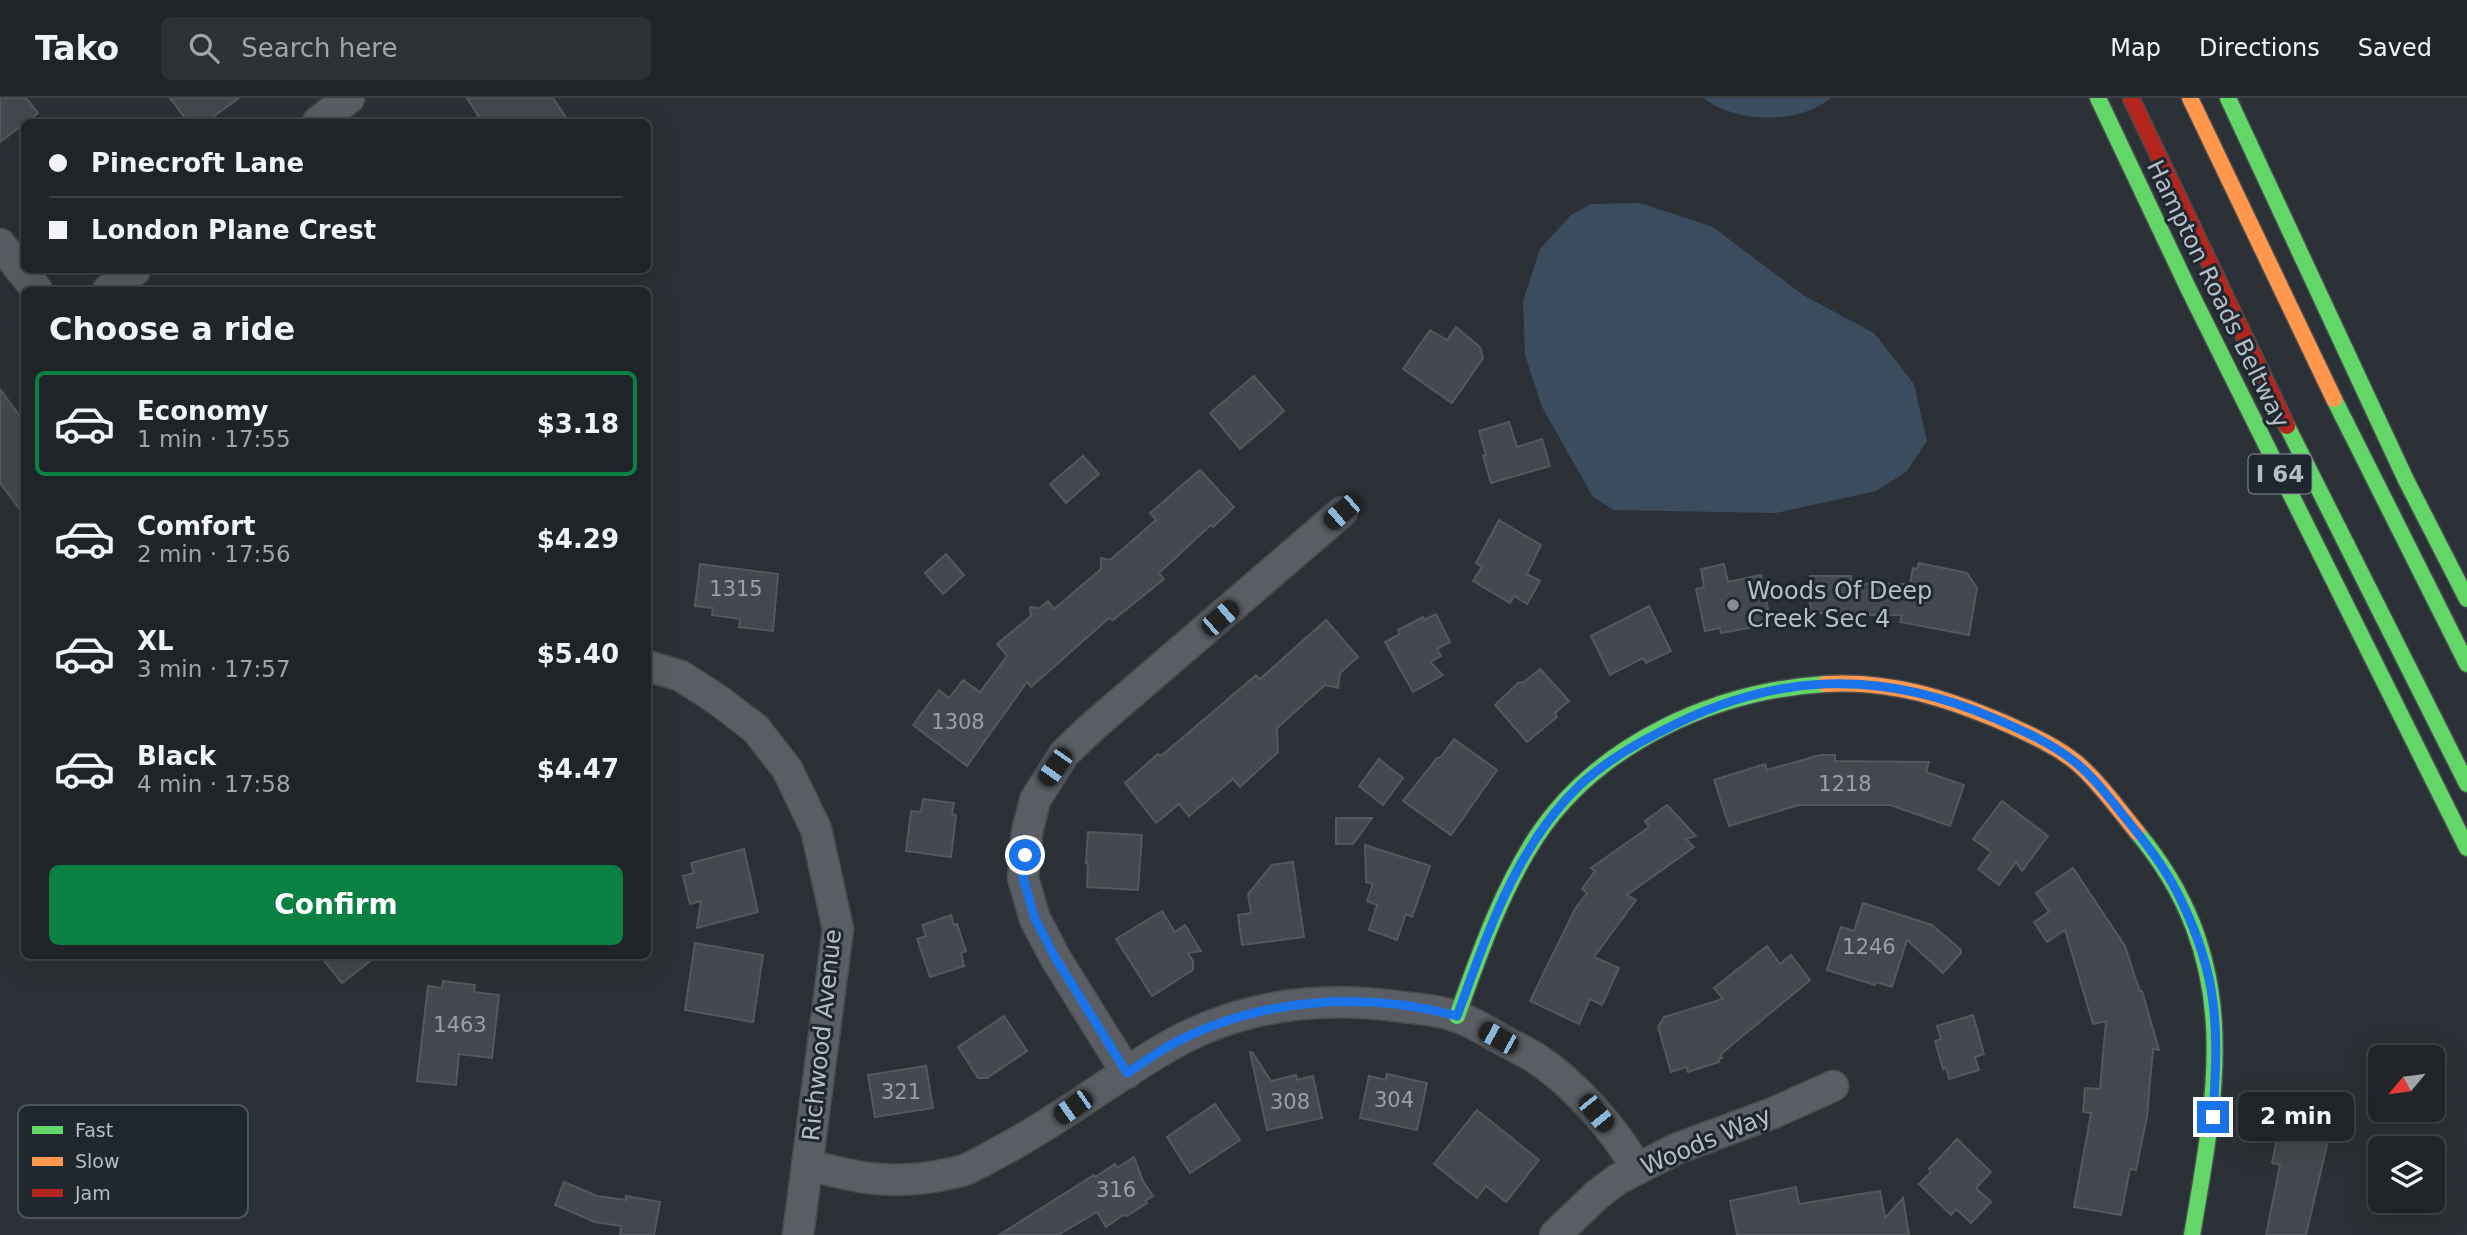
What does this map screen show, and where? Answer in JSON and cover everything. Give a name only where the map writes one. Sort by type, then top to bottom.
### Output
[{"type":"main road","name":"Hampton Roads Beltway","points":[[2098,98],[2189,290],[2467,848]]},
{"type":"main road","points":[[2131,98],[2305,463],[2467,784]]},
{"type":"main road","points":[[2190,98],[2299,328],[2467,664]]},
{"type":"main road","points":[[2228,98],[2406,480],[2467,599]]},
{"type":"main road","points":[[1457,1016],[1494,916],[1531,846],[1553,813],[1582,783],[1628,749],[1696,713],[1727,701],[1805,686],[1848,682],[1888,685],[1929,694],[1965,705],[2044,740],[2077,763],[2158,858],[2181,900],[2203,956],[2213,1002],[2216,1061],[2213,1117],[2192,1235]]},
{"type":"street","points":[[322,119],[349,98]]},
{"type":"street","points":[[0,244],[21,270]]},
{"type":"street","points":[[23,273],[35,287]]},
{"type":"street","points":[[112,287],[131,273]]},
{"type":"street","points":[[1127,1073],[1056,959],[1035,919],[1023,878],[1027,832],[1035,800],[1064,754],[1091,727],[1342,512]]},
{"type":"street","name":"Richwood Avenue","points":[[651,667],[681,676],[756,729],[787,769],[816,830],[838,929],[798,1235]]},
{"type":"street","points":[[807,1165],[860,1178],[885,1180],[918,1180],[962,1171],[1036,1132],[1110,1082],[1178,1041],[1223,1022],[1271,1007],[1329,1001],[1381,1004],[1457,1016],[1536,1059],[1572,1088],[1620,1142],[1637,1169]]},
{"type":"street","name":"Woods Way","points":[[1555,1235],[1618,1179],[1676,1149],[1773,1113],[1833,1086]]},
{"type":"water","points":[[1704,98],[1830,98],[1802,113],[1767,118],[1732,112]]},
{"type":"water","points":[[1640,203],[1713,227],[1803,295],[1874,333],[1914,384],[1927,441],[1906,472],[1876,491],[1776,513],[1614,510],[1593,497],[1542,407],[1525,355],[1523,301],[1540,249],[1571,215],[1591,204]]},
{"type":"building","points":[[0,98],[26,98],[38,113],[30,119],[21,119],[21,126],[0,142]]},
{"type":"building","points":[[170,98],[239,98],[210,119],[186,119]]},
{"type":"building","points":[[467,98],[553,98],[567,119],[480,119]]},
{"type":"building","points":[[1456,327],[1480,347],[1483,358],[1452,403],[1403,369],[1430,330],[1447,340]]},
{"type":"building","points":[[1254,376],[1284,411],[1240,449],[1210,413]]},
{"type":"building","points":[[0,389],[21,418],[21,511],[0,483]]},
{"type":"building","points":[[1509,422],[1517,447],[1542,439],[1550,466],[1491,483],[1479,431]]},
{"type":"building","points":[[1083,456],[1099,474],[1066,503],[1050,484]]},
{"type":"building","points":[[1200,470],[1234,507],[1159,573],[1164,579],[1113,620],[1109,618],[1031,687],[1027,682],[967,766],[913,725],[939,690],[949,698],[963,680],[980,692],[1007,656],[997,644],[1031,616],[1030,607],[1040,608],[1048,601],[1054,609],[1101,569],[1101,558],[1110,560],[1156,520],[1150,513]]},
{"type":"building","points":[[1499,520],[1541,545],[1527,574],[1540,581],[1527,604],[1514,596],[1510,603],[1473,581],[1482,567],[1476,563]]},
{"type":"building","points":[[946,554],[964,575],[943,594],[925,573]]},
{"type":"building","points":[[1919,563],[1967,573],[1977,588],[1969,635],[1900,622],[1902,615],[1810,613],[1810,576],[1851,576],[1851,584],[1910,584],[1913,568],[1917,569]]},
{"type":"building","points":[[700,564],[778,574],[773,631],[739,627],[740,619],[712,615],[713,608],[695,606]]},
{"type":"building","name":"Woods Of Deep Creek Sec 4","points":[[1724,564],[1728,582],[1761,575],[1771,624],[1721,633],[1720,628],[1705,631],[1696,589],[1704,587],[1701,569]]},
{"type":"building","points":[[1649,606],[1671,651],[1646,663],[1643,658],[1610,675],[1591,636]]},
{"type":"building","points":[[1436,614],[1450,642],[1437,649],[1441,656],[1430,662],[1443,675],[1413,692],[1385,642],[1400,634],[1398,630],[1423,617],[1424,620]]},
{"type":"building","points":[[1326,620],[1358,657],[1340,673],[1338,688],[1325,685],[1277,728],[1278,752],[1240,787],[1233,779],[1189,816],[1179,804],[1156,823],[1125,783],[1256,675],[1260,679]]},
{"type":"building","points":[[1540,669],[1569,701],[1555,713],[1557,717],[1527,742],[1495,705],[1518,683],[1524,682]]},
{"type":"building","points":[[1454,739],[1497,770],[1451,835],[1403,801]]},
{"type":"building","points":[[1820,755],[1835,755],[1835,761],[1929,762],[1926,772],[1964,785],[1950,826],[1890,805],[1799,805],[1729,826],[1714,780],[1765,764],[1767,770]]},
{"type":"building","points":[[1379,759],[1403,778],[1383,805],[1359,786]]},
{"type":"building","points":[[923,799],[954,803],[952,814],[956,815],[951,857],[906,851],[911,811],[921,812]]},
{"type":"building","points":[[2002,801],[2048,836],[2022,871],[2016,862],[1999,885],[1978,869],[1991,852],[1973,839]]},
{"type":"building","points":[[1667,805],[1696,836],[1686,839],[1694,847],[1627,895],[1636,900],[1594,957],[1619,968],[1602,1005],[1590,999],[1579,1024],[1530,1001],[1575,909],[1587,893],[1582,889],[1595,871],[1591,868],[1649,827],[1645,821]]},
{"type":"building","points":[[1336,818],[1372,818],[1353,844],[1336,844]]},
{"type":"building","points":[[1088,832],[1142,835],[1138,890],[1087,887]]},
{"type":"building","points":[[1365,845],[1430,866],[1412,917],[1406,914],[1397,940],[1369,930],[1377,905],[1367,901],[1373,884],[1366,882]]},
{"type":"building","points":[[744,849],[758,912],[697,928],[701,901],[690,904],[683,876],[694,873],[691,863]]},
{"type":"building","points":[[1293,862],[1304,937],[1242,945],[1238,915],[1251,913],[1248,894],[1272,865]]},
{"type":"building","points":[[2073,868],[2125,946],[2142,991],[2159,1050],[2153,1049],[2147,1116],[2136,1170],[2130,1169],[2121,1215],[2074,1207],[2091,1113],[2083,1112],[2085,1088],[2100,1089],[2106,1021],[2093,1024],[2065,930],[2047,942],[2034,922],[2049,912],[2036,893]]},
{"type":"building","points":[[1863,903],[1932,925],[1961,950],[1961,953],[1943,973],[1907,940],[1892,987],[1876,982],[1875,985],[1827,970],[1841,927],[1854,931]]},
{"type":"building","points":[[1162,911],[1175,932],[1185,925],[1201,951],[1188,953],[1193,961],[1193,970],[1152,996],[1116,939]]},
{"type":"building","points":[[951,915],[966,951],[961,953],[964,966],[930,977],[917,939],[926,936],[922,925]]},
{"type":"building","points":[[695,943],[763,955],[753,1022],[685,1010]]},
{"type":"building","points":[[1767,946],[1780,964],[1791,955],[1810,980],[1721,1054],[1719,1062],[1688,1072],[1686,1067],[1671,1072],[1658,1027],[1664,1017],[1723,999],[1714,988]]},
{"type":"building","points":[[322,959],[373,959],[342,983]]},
{"type":"building","points":[[443,981],[475,985],[474,992],[499,995],[492,1058],[459,1054],[456,1085],[417,1081],[428,986],[442,988]]},
{"type":"building","points":[[1973,1015],[1984,1054],[1975,1057],[1979,1070],[1949,1079],[1946,1068],[1943,1069],[1935,1041],[1941,1039],[1937,1026]]},
{"type":"building","points":[[1004,1016],[1027,1051],[987,1078],[978,1078],[958,1047]]},
{"type":"building","points":[[1250,1052],[1271,1081],[1296,1075],[1297,1080],[1313,1076],[1322,1118],[1267,1130]]},
{"type":"building","points":[[926,1066],[933,1108],[875,1117],[868,1075]]},
{"type":"building","points":[[1387,1074],[1427,1083],[1417,1130],[1360,1118],[1369,1076],[1386,1080]]},
{"type":"building","points":[[1215,1104],[1240,1140],[1190,1173],[1167,1137]]},
{"type":"building","points":[[1477,1110],[1539,1160],[1506,1202],[1486,1186],[1477,1198],[1434,1164]]},
{"type":"building","points":[[2280,1125],[2329,1136],[2306,1235],[2266,1235],[2280,1165],[2272,1163]]},
{"type":"building","points":[[1957,1139],[1991,1172],[1976,1188],[1991,1202],[1971,1223],[1956,1209],[1951,1215],[1919,1184]]},
{"type":"building","points":[[1134,1157],[1143,1181],[1153,1196],[1127,1216],[1123,1215],[1106,1227],[1097,1212],[1058,1235],[999,1235],[1094,1175],[1095,1177],[1115,1164],[1117,1168]]},
{"type":"building","points":[[564,1182],[597,1196],[626,1200],[626,1196],[660,1202],[654,1235],[620,1235],[621,1226],[595,1222],[555,1205]]},
{"type":"building","points":[[1796,1187],[1799,1204],[1880,1191],[1885,1218],[1903,1198],[1909,1235],[1737,1235],[1730,1201]]},
{"type":"traffic: fast","points":[[2098,98],[2189,290],[2467,848]]},
{"type":"traffic: fast","points":[[2228,98],[2406,480],[2467,599]]},
{"type":"traffic: fast","points":[[2334,399],[2467,664]]},
{"type":"traffic: fast","points":[[2287,426],[2467,784]]},
{"type":"traffic: fast","points":[[1457,1016],[1492,924],[1524,857],[1563,803],[1593,774],[1626,749],[1663,728],[1702,711],[1742,698],[1825,684]]},
{"type":"traffic: fast","points":[[2137,832],[2171,880],[2194,928],[2208,976],[2214,1025],[2214,1075],[2209,1127],[2192,1235]]},
{"type":"traffic: slow","points":[[2190,98],[2334,399]]},
{"type":"traffic: slow","points":[[1825,684],[1872,685],[1918,693],[1962,706],[2025,732],[2077,763],[2137,832]]},
{"type":"traffic: jam","points":[[2131,98],[2287,426]]},
{"type":"place","name":"Woods Of Deep Creek Sec 4","points":[[1733,605]]},
{"type":"route","points":[[1025,855],[1023,878],[1035,919],[1056,959],[1127,1073],[1178,1041],[1223,1022],[1271,1007],[1329,1001],[1381,1004],[1457,1016],[1494,916],[1531,846],[1553,813],[1582,783],[1628,749],[1696,713],[1727,701],[1805,686],[1848,682],[1888,685],[1929,694],[1965,705],[2044,740],[2077,763],[2158,858],[2181,900],[2203,956],[2213,1002],[2216,1061],[2213,1117]]}]
